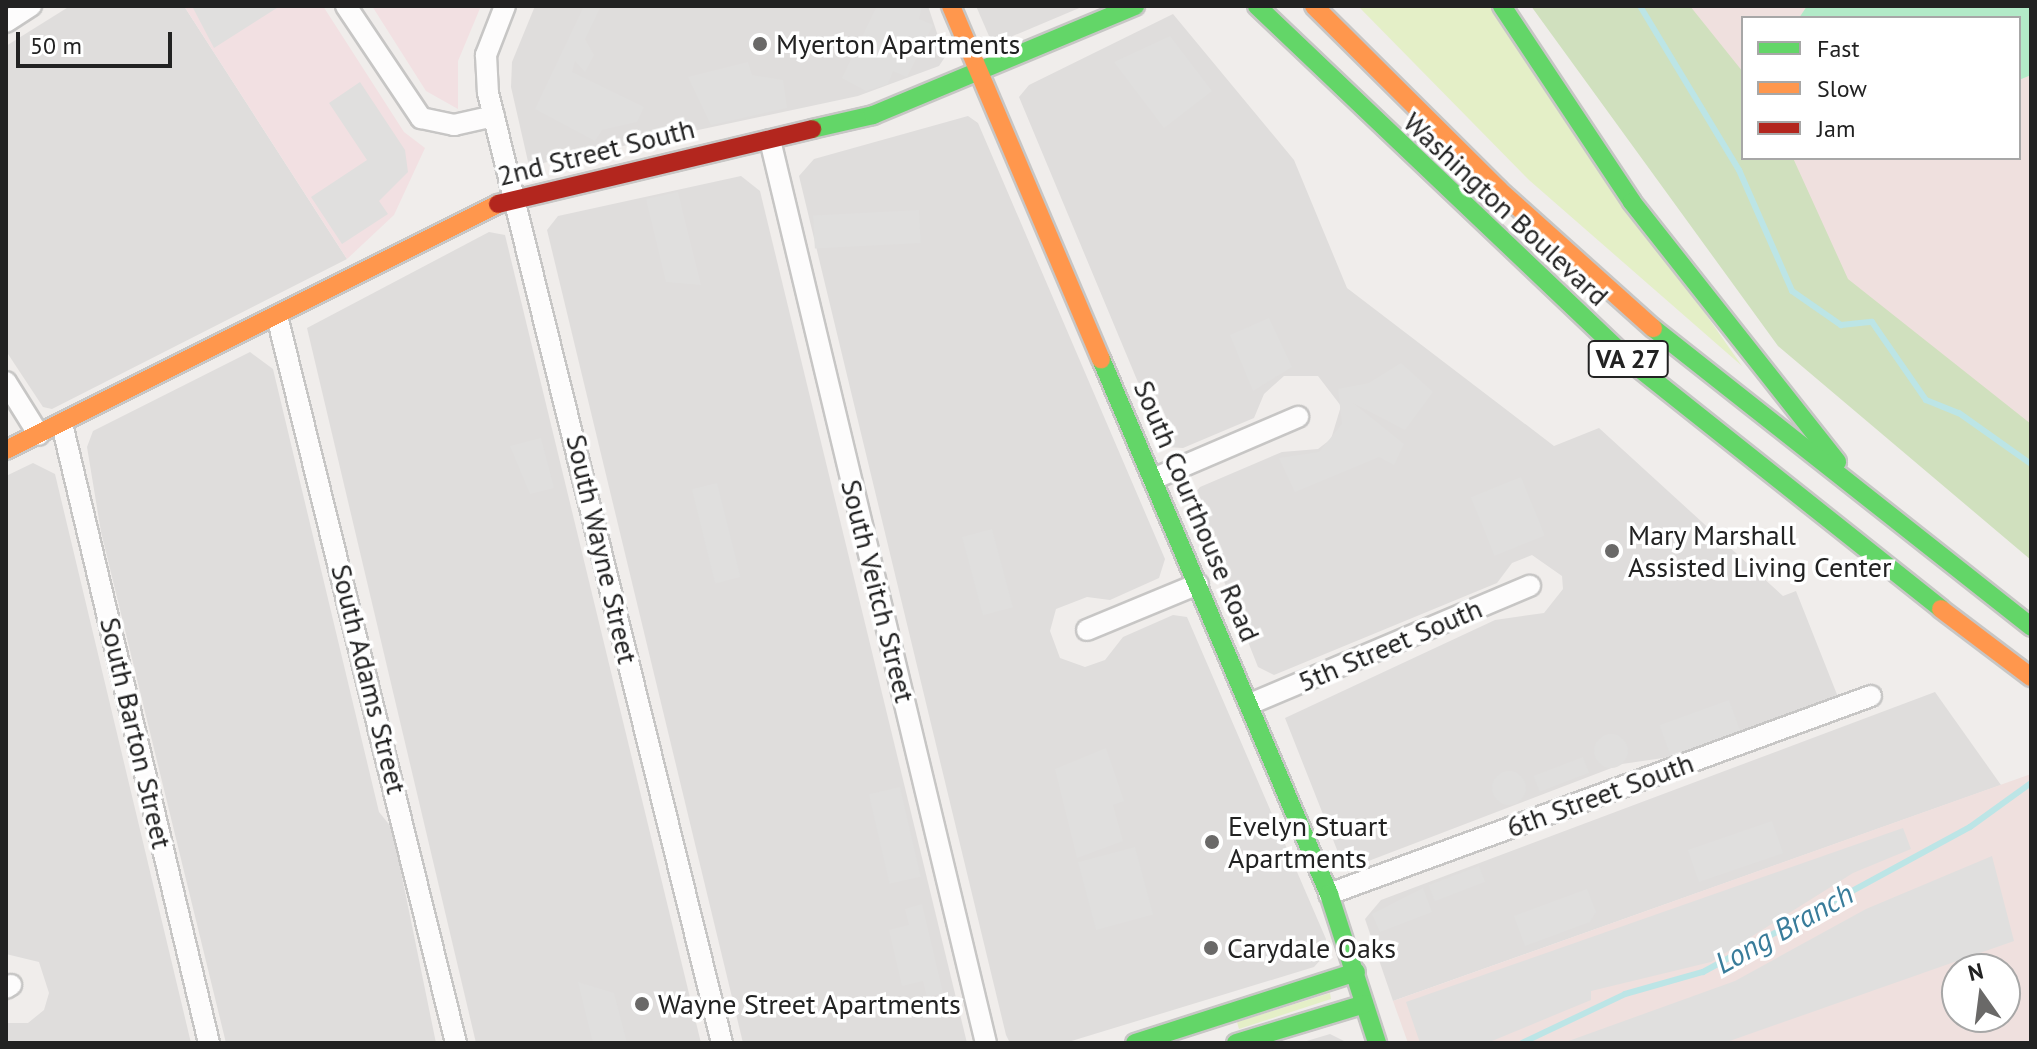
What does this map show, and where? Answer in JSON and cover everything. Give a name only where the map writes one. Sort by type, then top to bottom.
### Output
[{"type":"main road","name":"South Courthouse Road","points":[[951,6],[1329,894],[1377,1043]]},
{"type":"main road","name":"2nd Street South","points":[[6,450],[517,197],[873,115],[981,75],[1135,6]]},
{"type":"main road","name":"Washington Boulevard","points":[[1257,6],[1408,157],[1631,362],[1808,509],[2031,677]]},
{"type":"main road","name":"Washington Boulevard","points":[[1314,6],[1578,262],[1878,513],[2031,627]]},
{"type":"main road","points":[[1502,6],[1641,215],[1878,513]]},
{"type":"main road","points":[[1135,1043],[1356,972]]},
{"type":"main road","points":[[1236,1043],[1364,1004]]},
{"type":"street","points":[[6,22],[31,6]]},
{"type":"street","points":[[346,6],[421,118],[454,125],[494,116]]},
{"type":"street","name":"South Wayne Street","points":[[505,6],[486,55],[494,116],[517,197],[722,1043]]},
{"type":"street","name":"South Veitch Street","points":[[770,140],[986,1043]]},
{"type":"street","name":"South Adams Street","points":[[277,316],[456,1043]]},
{"type":"street","points":[[6,382],[39,435]]},
{"type":"street","points":[[1153,479],[1298,417]]},
{"type":"street","name":"South Barton Street","points":[[62,424],[209,1043]]},
{"type":"street","points":[[1087,630],[1198,584]]},
{"type":"street","name":"5th Street South","points":[[1250,704],[1530,586]]},
{"type":"street","name":"6th Street South","points":[[1329,894],[1871,696]]},
{"type":"shaded area","points":[[70,6],[184,6],[347,259],[52,409],[43,407],[6,351],[6,46]]},
{"type":"shaded area","points":[[184,6],[323,6],[404,132],[425,148],[394,215],[347,259]]},
{"type":"shaded area","points":[[192,6],[280,6],[214,48]]},
{"type":"shaded area","points":[[372,6],[481,6],[458,61],[458,109],[426,91]]},
{"type":"shaded area","points":[[535,6],[928,6],[945,57],[939,66],[858,96],[529,166],[511,87],[512,62]]},
{"type":"shaded area","points":[[584,6],[601,6],[585,39],[594,55],[585,72],[575,61],[572,72],[644,107],[637,122],[602,130],[595,141],[535,109]]},
{"type":"shaded area","points":[[877,6],[922,6],[919,19],[933,25],[907,77],[893,71],[888,84],[866,91],[842,78]]},
{"type":"shaded area","points":[[976,6],[1084,6],[1001,41],[989,36]]},
{"type":"shaded area","points":[[1593,6],[2031,6],[2031,477]]},
{"type":"shaded area","points":[[1173,14],[1294,160],[1347,288],[1554,446],[1599,428],[1783,596],[1796,591],[1838,697],[1670,757],[1622,764],[1345,870],[1285,718],[1495,620],[1544,613],[1563,589],[1562,576],[1532,555],[1512,563],[1497,583],[1274,675],[1258,667],[1191,498],[1200,487],[1282,452],[1318,449],[1331,439],[1341,406],[1318,376],[1284,376],[1264,394],[1254,418],[1183,448],[1165,447],[1019,97],[1029,85]]},
{"type":"shaded area","points":[[1170,36],[1212,91],[1164,128],[1114,62]]},
{"type":"shaded area","points":[[748,62],[752,75],[783,80],[787,108],[711,125],[688,77]]},
{"type":"shaded area","points":[[360,82],[405,150],[408,172],[379,201],[388,214],[342,244],[311,197],[367,160],[329,103]]},
{"type":"shaded area","points":[[968,116],[978,123],[1165,559],[1159,578],[1110,600],[1087,597],[1056,609],[1050,631],[1060,658],[1085,667],[1105,660],[1123,637],[1173,615],[1187,617],[1326,939],[1325,955],[1314,967],[1065,1043],[1010,1043],[1006,1035],[799,176],[814,159]]},
{"type":"shaded area","points":[[741,176],[760,191],[967,1043],[743,1043],[547,230],[558,216]]},
{"type":"shaded area","points":[[678,192],[701,285],[666,282],[646,199]]},
{"type":"shaded area","points":[[919,210],[921,243],[815,249],[813,216]]},
{"type":"shaded area","points":[[489,232],[505,235],[701,1043],[476,1043],[307,328]]},
{"type":"shaded area","points":[[1269,318],[1292,367],[1253,391],[1230,335]]},
{"type":"shaded area","points":[[250,352],[273,369],[379,812],[392,828],[436,1043],[226,1043],[101,532],[87,447],[93,431]]},
{"type":"shaded area","points":[[1401,363],[1433,392],[1405,430],[1353,403],[1404,444],[1394,465],[1379,457],[1295,492],[1279,458],[1319,452],[1342,424],[1338,389],[1369,383]]},
{"type":"shaded area","points":[[541,438],[554,488],[530,494],[510,446]]},
{"type":"shaded area","points":[[33,463],[55,474],[191,1043],[6,1043],[6,1023],[28,1023],[44,1010],[49,993],[39,962],[6,954],[6,476]]},
{"type":"shaded area","points":[[1521,477],[1545,535],[1495,556],[1471,497]]},
{"type":"shaded area","points":[[717,483],[740,577],[715,583],[692,489]]},
{"type":"shaded area","points":[[992,529],[1013,607],[983,615],[962,537]]},
{"type":"shaded area","points":[[1935,692],[2001,785],[1393,1001],[1365,919],[1381,900]]},
{"type":"shaded area","points":[[1729,700],[1740,731],[1671,756],[1659,725]]},
{"type":"shaded area","points":[[1611,734],[1623,739],[1628,751],[1623,763],[1611,768],[1599,763],[1594,751],[1599,739]]},
{"type":"shaded area","points":[[1106,748],[1124,801],[1113,805],[1123,841],[1077,858],[1055,769]]},
{"type":"shaded area","points":[[1583,757],[1589,773],[1540,792],[1534,776]]},
{"type":"shaded area","points":[[1509,771],[1521,776],[1526,788],[1521,800],[1509,805],[1497,800],[1492,788],[1497,776]]},
{"type":"shaded area","points":[[2031,774],[2031,1043],[1408,1043],[1393,1001]]},
{"type":"shaded area","points":[[900,787],[921,877],[890,884],[869,794]]},
{"type":"shaded area","points":[[1772,821],[1783,853],[1699,882],[1688,850]]},
{"type":"shaded area","points":[[1903,828],[1911,849],[1853,873],[1711,962],[1591,991],[1591,1000],[1487,1043],[1420,1043],[1406,1002]]},
{"type":"shaded area","points":[[1135,847],[1153,915],[1096,930],[1078,862]]},
{"type":"shaded area","points":[[1992,856],[2014,941],[1980,953],[1941,953],[1941,967],[1724,1043],[1563,1043],[1735,981],[1866,909]]},
{"type":"shaded area","points":[[1479,866],[1485,882],[1435,901],[1429,885]]},
{"type":"shaded area","points":[[1423,888],[1432,912],[1380,932],[1372,914]]},
{"type":"shaded area","points":[[1587,889],[1596,912],[1590,922],[1525,946],[1514,916]]},
{"type":"shaded area","points":[[922,904],[943,993],[927,997],[923,981],[902,986],[889,930],[909,925],[905,909]]},
{"type":"shaded area","points":[[578,982],[614,993],[627,1043],[593,1043]]},
{"type":"shaded area","points":[[1330,1034],[1348,1043],[1300,1043]]},
{"type":"green space","points":[[1358,6],[1490,6],[1742,366],[1529,180]]},
{"type":"green space","points":[[1531,6],[1690,6],[1741,70],[1741,160],[1794,160],[1848,279],[2031,424],[2031,560],[1778,346]]},
{"type":"green space","points":[[1807,6],[2031,6],[2031,75],[2021,79],[2021,16],[1800,16]]},
{"type":"green space","points":[[1330,993],[1331,999],[1239,1029],[1237,1022]]},
{"type":"waterway","points":[[1640,6],[1739,170],[1792,291],[1841,325],[1872,322],[1926,400],[1959,413],[2031,464]]},
{"type":"waterway","name":"Long Branch","points":[[1522,1043],[1625,994],[1703,972],[1970,827],[2031,783]]},
{"type":"traffic: fast","points":[[812,129],[873,115],[1135,6]]},
{"type":"traffic: fast","points":[[1257,6],[1631,362],[1941,609]]},
{"type":"traffic: fast","points":[[1502,6],[1632,202],[1837,462]]},
{"type":"traffic: fast","points":[[1653,328],[2031,627]]},
{"type":"traffic: fast","points":[[1101,359],[1329,894],[1377,1043]]},
{"type":"traffic: fast","points":[[1135,1043],[1356,972]]},
{"type":"traffic: fast","points":[[1236,1043],[1364,1004]]},
{"type":"traffic: slow","points":[[951,6],[1101,359]]},
{"type":"traffic: slow","points":[[1314,6],[1499,190],[1653,328]]},
{"type":"traffic: slow","points":[[6,450],[498,204]]},
{"type":"traffic: slow","points":[[1941,609],[2031,677]]},
{"type":"traffic: jam","points":[[498,204],[812,129]]},
{"type":"place","name":"Myerton Apartments","points":[[760,44]]},
{"type":"place","name":"Mary Marshall Assisted Living Center","points":[[1612,551]]},
{"type":"place","name":"Evelyn Stuart Apartments","points":[[1212,842]]},
{"type":"place","name":"Carydale Oaks","points":[[1211,948]]},
{"type":"place","name":"Wayne Street Apartments","points":[[642,1004]]}]
